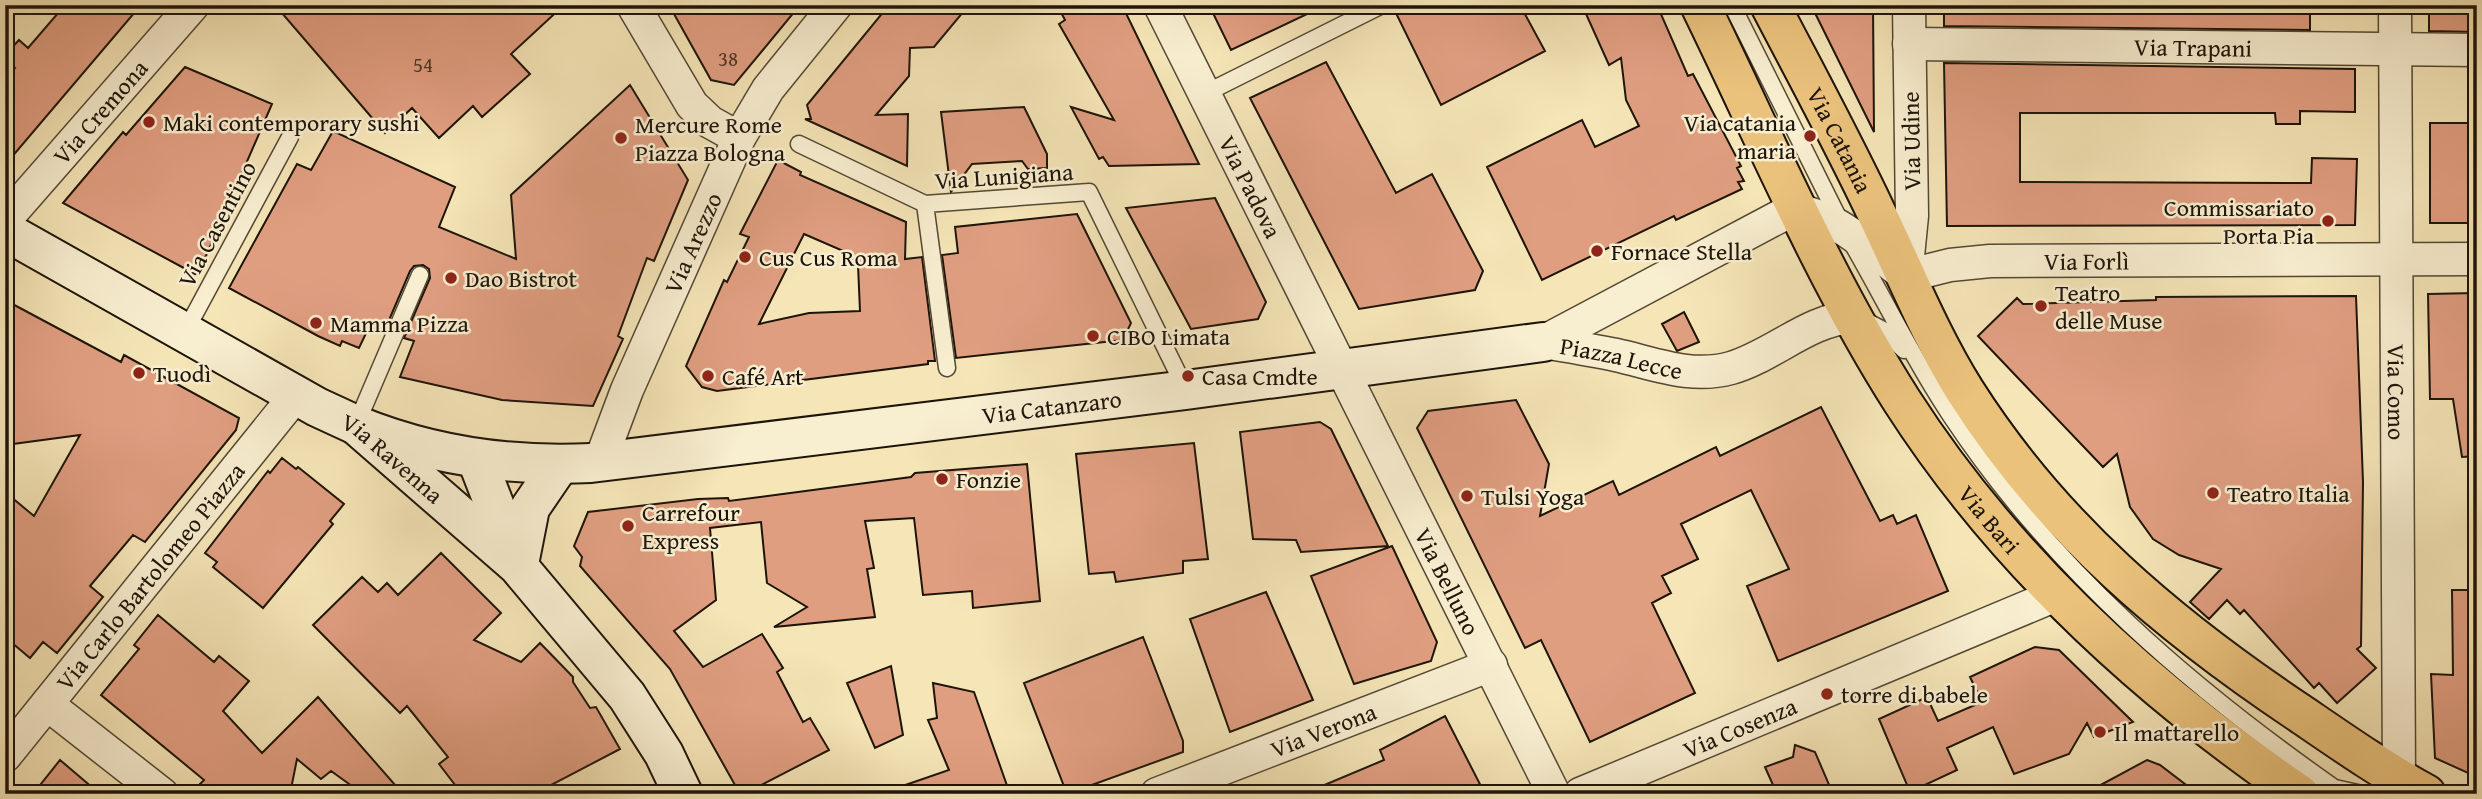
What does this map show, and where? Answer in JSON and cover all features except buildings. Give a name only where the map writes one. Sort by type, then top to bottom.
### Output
[{"type":"main road","points":[[1700,5],[1799,210]]},
{"type":"main road","name":"Via Catania","points":[[1770,5],[1906,275]]},
{"type":"main road","name":"Via Bari","points":[[1799,210],[1853,317],[1904,404],[1937,451],[2056,595],[2137,671],[2325,792]]},
{"type":"main road","points":[[1906,275],[1944,354],[1985,421],[2020,467],[2095,551],[2140,595],[2191,638],[2412,786]]},
{"type":"street","name":"Via Cremona","points":[[5,220],[193,5]]},
{"type":"street","points":[[633,5],[692,105],[710,122],[739,138]]},
{"type":"street","name":"Via Arezzo","points":[[600,462],[627,390],[739,138],[768,89],[836,5]]},
{"type":"street","name":"Via Padova","points":[[1160,5],[1342,369]]},
{"type":"street","name":"Via Udine","points":[[1906,275],[1912,216],[1909,5]]},
{"type":"street","name":"Via Como","points":[[2395,5],[2412,786]]},
{"type":"street","name":"Via Trapani","points":[[1909,44],[2477,50]]},
{"type":"street","points":[[1799,210],[1815,214],[1846,232],[1906,275]]},
{"type":"street","name":"Piazza Lecce","points":[[1543,342],[1778,215],[1799,210]]},
{"type":"street","name":"Via Ravenna","points":[[5,231],[296,395],[356,425],[518,566],[628,696],[664,754],[683,794]]},
{"type":"street","name":"Via Forlì","points":[[1906,275],[1973,262],[2477,259]]},
{"type":"street","name":"Piazza Lecce","points":[[1543,342],[1615,355],[1678,372],[1710,373],[1740,365],[1822,325],[1853,317]]},
{"type":"street","name":"Via Catanzaro","points":[[356,425],[415,446],[477,460],[560,464],[600,462],[1186,390],[1543,342]]},
{"type":"street","name":"Via Belluno","points":[[1342,369],[1554,794]]},
{"type":"street","name":"Via Carlo Bartolomeo Piazza","points":[[5,756],[296,395]]},
{"type":"street","points":[[477,460],[518,566]]},
{"type":"street","points":[[518,566],[530,508],[540,489],[560,464]]},
{"type":"street","name":"Via Cosenza","points":[[1580,794],[2056,595]]},
{"type":"street","name":"Via Verona","points":[[1157,794],[1491,665]]},
{"type":"street","points":[[47,704],[162,794]]},
{"type":"lane","points":[[1204,94],[1382,5]]},
{"type":"lane","name":"Via Catania","points":[[1732,5],[1846,232]]},
{"type":"lane","name":"Via Casentino","points":[[185,332],[290,137]]},
{"type":"lane","name":"Via Lunigiana","points":[[799,144],[925,204],[1089,192],[1186,390]]},
{"type":"lane","points":[[925,204],[947,369]]},
{"type":"lane","name":"Via Bari","points":[[1846,232],[1916,361],[2001,485],[2034,526],[2099,596],[2215,701],[2325,792],[2362,794]]},
{"type":"lane","points":[[356,425],[420,275]]},
{"type":"lane","points":[[1853,317],[1880,327],[1916,361]]},
{"type":"place","name":"Maki contemporary sushi","points":[[149,122]]},
{"type":"place","name":"Via catania maria","points":[[1810,136]]},
{"type":"place","name":"Mercure Rome Piazza Bologna","points":[[621,138]]},
{"type":"place","name":"Commissariato Porta Pia","points":[[2328,221]]},
{"type":"place","name":"Fornace Stella","points":[[1597,251]]},
{"type":"place","name":"Cus Cus Roma","points":[[745,257]]},
{"type":"place","name":"Dao Bistrot","points":[[451,278]]},
{"type":"place","name":"Teatro delle Muse","points":[[2041,306]]},
{"type":"place","name":"Mamma Pizza","points":[[316,323]]},
{"type":"place","name":"CIBO Limata","points":[[1093,336]]},
{"type":"place","name":"Tuodì","points":[[139,373]]},
{"type":"place","name":"Café Art","points":[[708,376]]},
{"type":"place","name":"Casa Cmdte","points":[[1188,376]]},
{"type":"place","name":"Fonzie","points":[[942,479]]},
{"type":"place","name":"Teatro Italia","points":[[2213,493]]},
{"type":"place","name":"Tulsi Yoga","points":[[1467,496]]},
{"type":"place","name":"Carrefour Express","points":[[628,526]]},
{"type":"place","name":"torre di babele","points":[[1827,694]]},
{"type":"place","name":"Il mattarello","points":[[2100,732]]}]
